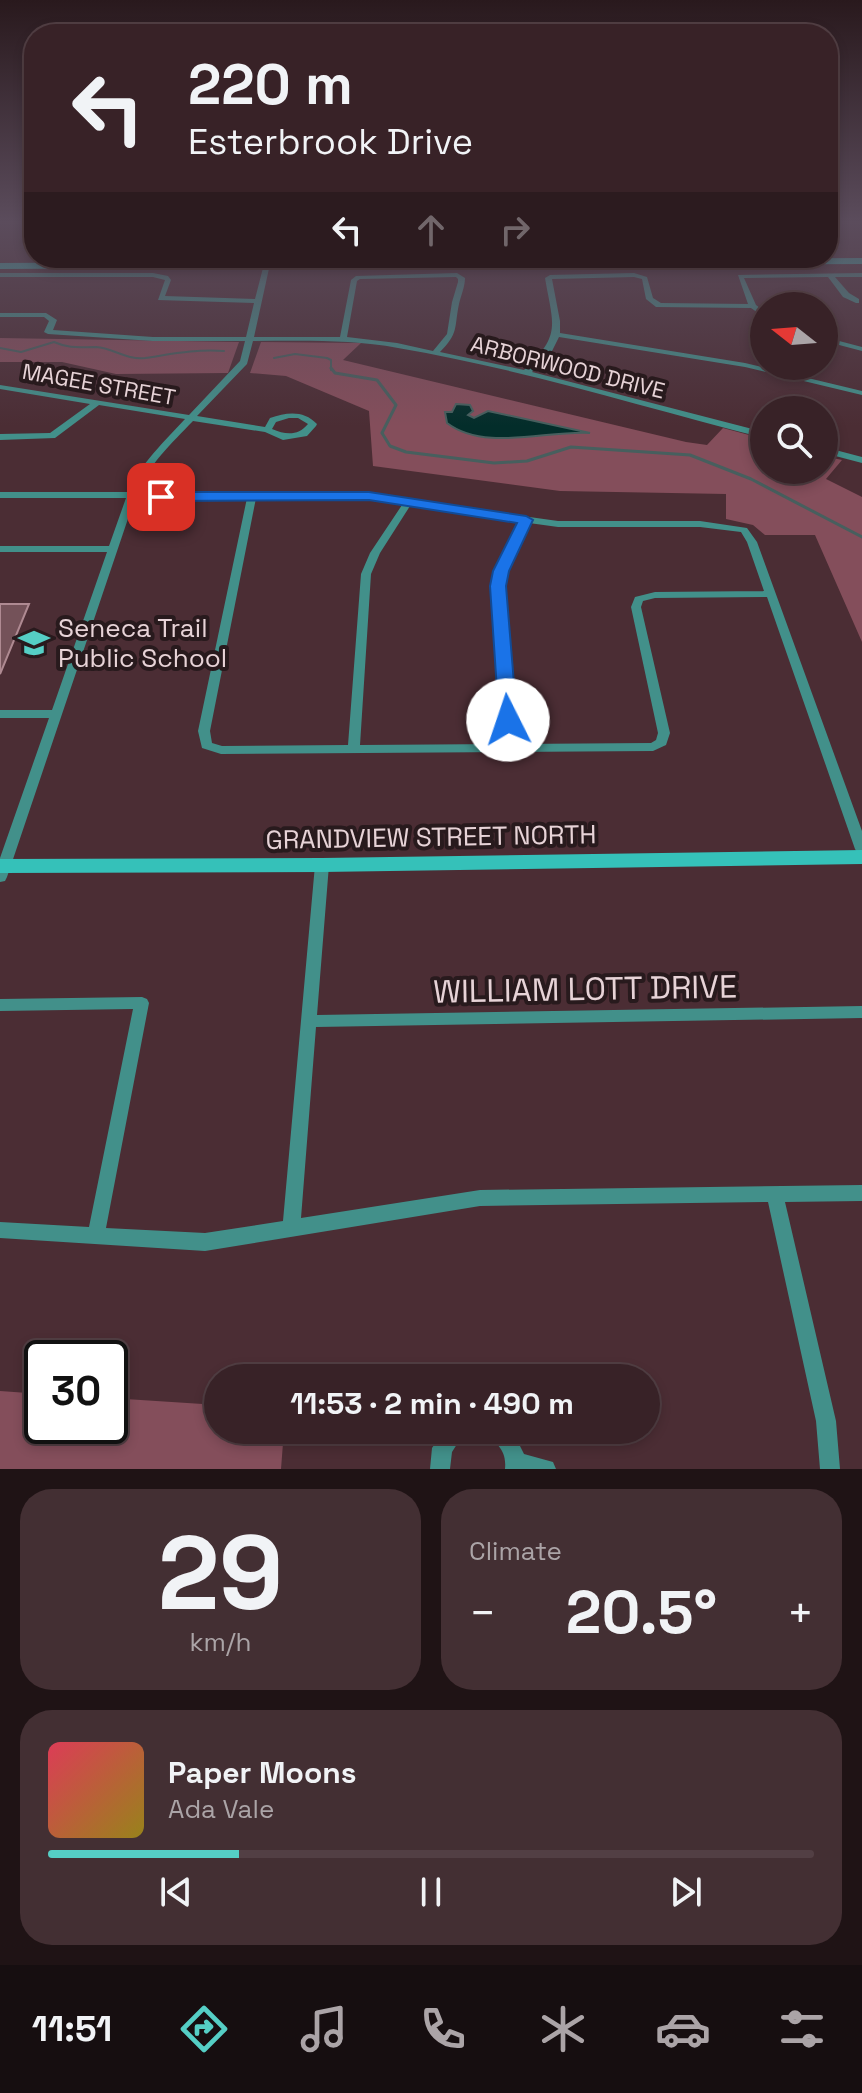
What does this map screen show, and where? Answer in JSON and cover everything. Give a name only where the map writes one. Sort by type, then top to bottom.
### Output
[{"type":"street","points":[[165,289],[161,298],[257,301]]},
{"type":"street","points":[[1,870],[139,478],[157,454],[244,362],[260,289]]},
{"type":"street","points":[[343,339],[352,289]]},
{"type":"street","points":[[435,353],[455,329],[456,300],[462,289]]},
{"type":"street","points":[[526,373],[549,352],[558,335],[550,289]]},
{"type":"street","points":[[648,289],[650,299],[659,305],[750,306]]},
{"type":"street","points":[[841,289],[856,301]]},
{"type":"street","name":"ARBORWOOD DRIVE","points":[[0,315],[46,315],[53,320],[48,332],[54,333],[153,339],[343,339],[435,353],[526,373],[750,431]]},
{"type":"street","points":[[558,335],[745,365],[862,393]]},
{"type":"street","points":[[838,343],[862,349]]},
{"type":"street","name":"MAGEE STREET","points":[[0,387],[267,430],[290,437],[309,431],[313,424],[307,418],[286,416],[273,420],[267,430]]},
{"type":"street","points":[[0,437],[52,436],[98,402]]},
{"type":"street","points":[[838,454],[862,460]]},
{"type":"street","points":[[0,495],[352,495],[526,520],[593,524],[700,524],[744,530],[752,542],[862,849]]},
{"type":"street","points":[[252,496],[203,739],[206,745],[221,750],[659,745],[664,733],[636,607],[639,599],[655,595],[770,594]]},
{"type":"street","points":[[354,749],[366,574],[375,553],[409,501]]},
{"type":"street","points":[[509,747],[498,586],[501,571],[526,520]]},
{"type":"street","points":[[0,549],[112,549]]},
{"type":"street","points":[[0,714],[54,714]]},
{"type":"street","name":"GRANDVIEW STREET NORTH","points":[[1,870],[862,857]]},
{"type":"street","points":[[291,1228],[322,865]]},
{"type":"street","points":[[0,1005],[142,1003],[96,1236]]},
{"type":"street","name":"WILLIAM LOTT DRIVE","points":[[309,1021],[862,1012]]},
{"type":"street","points":[[0,1230],[205,1242],[480,1198],[862,1193]]},
{"type":"street","points":[[775,1195],[826,1421],[830,1469]]},
{"type":"street","points":[[440,1469],[445,1444]]},
{"type":"street","points":[[510,1444],[516,1466],[546,1469]]},
{"type":"shaded area","points":[[0,338],[239,342],[228,373],[116,374],[62,362],[0,362]]},
{"type":"shaded area","points":[[261,342],[361,343],[343,360],[686,442],[707,445],[723,428],[750,435],[750,484],[836,484],[862,497],[862,642],[815,535],[765,535],[753,525],[726,519],[726,494],[560,491],[373,466],[369,411],[286,376],[250,373]]},
{"type":"shaded area","points":[[0,1391],[24,1393],[24,1444],[128,1444],[128,1399],[204,1404],[204,1444],[283,1444],[281,1469],[0,1469]]},
{"type":"water","points":[[456,404],[470,405],[473,411],[468,415],[474,418],[488,411],[590,433],[516,438],[479,436],[462,432],[447,423],[445,412],[452,412]]},
{"type":"building","name":"Seneca Trail Public School","points":[[0,604],[29,604],[0,674]]},
{"type":"waterway","points":[[0,348],[21,352],[54,342],[70,347],[102,348],[138,358],[193,351],[224,351]]},
{"type":"waterway","points":[[274,358],[295,354],[327,358],[331,360],[331,368]]},
{"type":"waterway","points":[[331,368],[335,373],[377,380],[396,405],[382,433],[390,446],[406,452],[494,463],[527,461],[571,447],[690,455],[751,479],[862,537]]},
{"type":"place","name":"Seneca Trail Public School","points":[[34,643]]},
{"type":"route","points":[[161,497],[369,496],[526,520],[501,571],[498,586],[508,720]]}]
